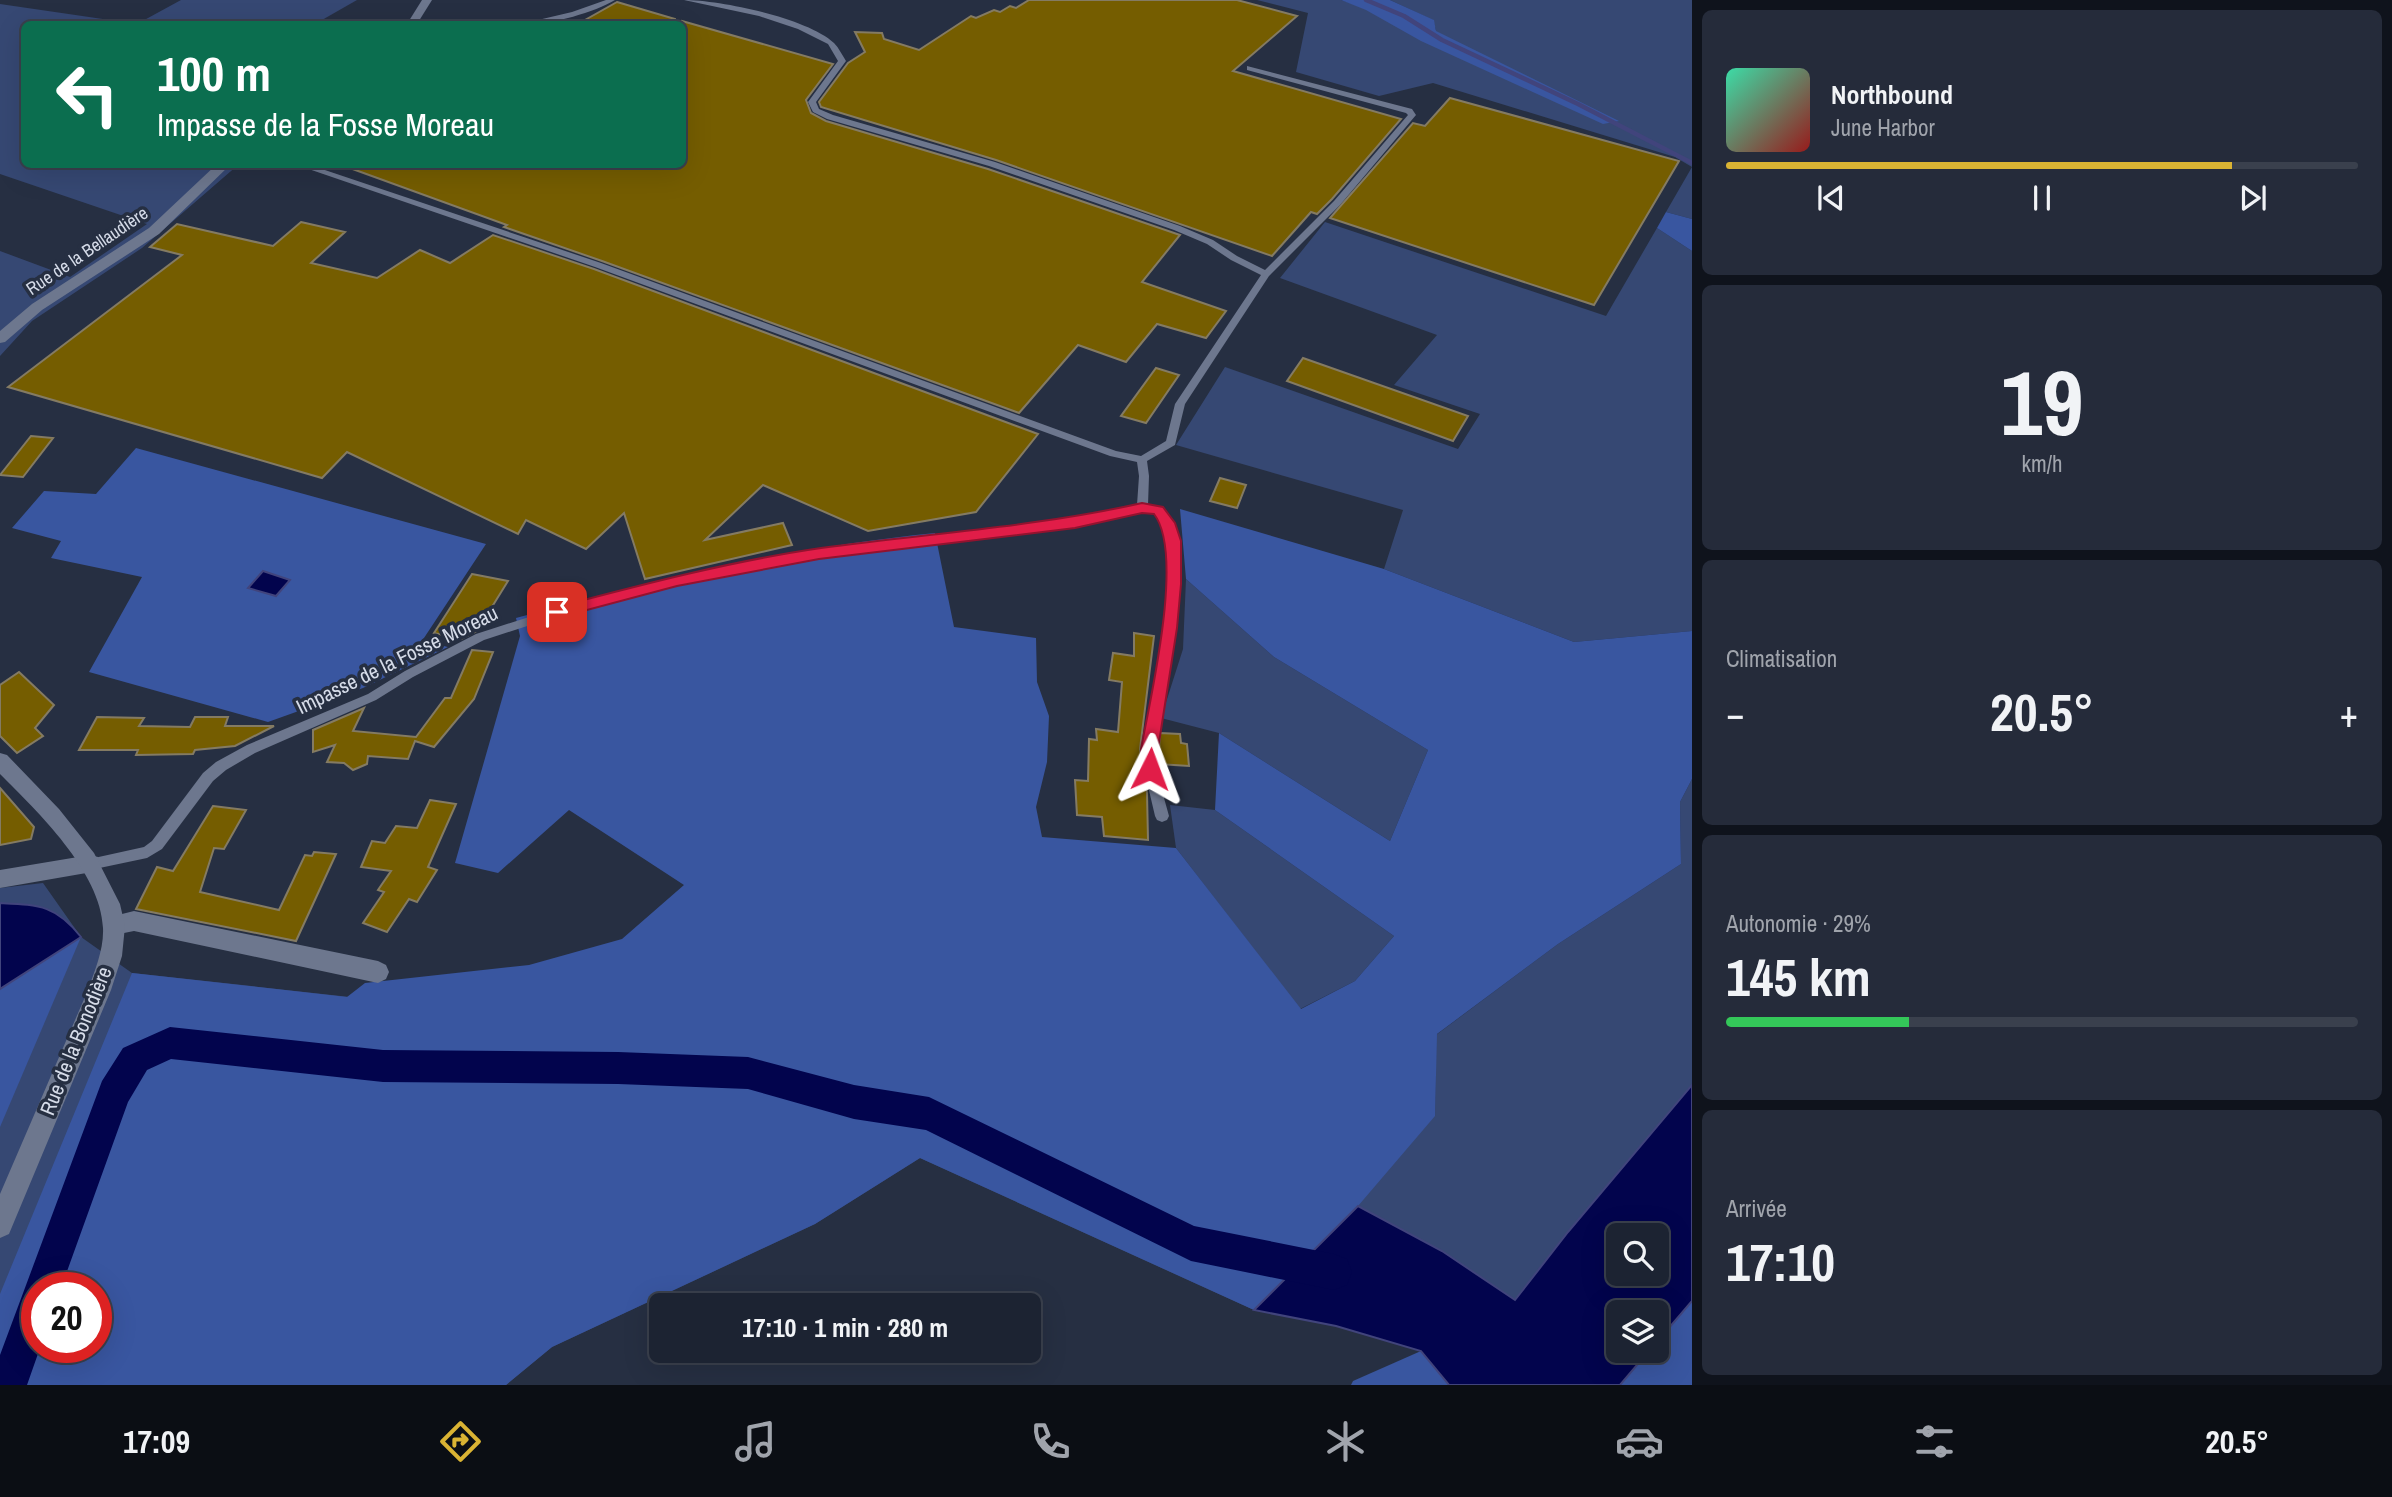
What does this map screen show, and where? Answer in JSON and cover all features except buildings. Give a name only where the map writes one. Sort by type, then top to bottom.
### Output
[{"type":"street","points":[[414,21],[427,0]]},
{"type":"street","name":"Rue de la Bellaudière","points":[[0,339],[37,307],[154,231],[221,168]]},
{"type":"street","points":[[0,761],[75,842],[90,864],[114,925],[134,921],[379,972]]},
{"type":"street","points":[[0,879],[90,864]]},
{"type":"street","name":"Rue de la Bonodière","points":[[0,1225],[99,990],[111,948],[114,925]]},
{"type":"lane","points":[[539,21],[574,14],[612,0]]},
{"type":"lane","points":[[687,0],[711,3],[802,28],[832,44],[842,61],[812,102],[816,110],[830,117],[992,164],[1177,229],[1210,242],[1266,274]]},
{"type":"lane","points":[[310,168],[598,265],[1114,454],[1142,460],[1171,443],[1180,404],[1266,274],[1337,203],[1412,115],[1409,110],[1250,68]]},
{"type":"lane","points":[[1142,460],[1142,508],[1158,510],[1168,523],[1174,541],[1169,628],[1149,749],[1150,769],[1162,816]]},
{"type":"lane","name":"Impasse de la Fosse Moreau","points":[[90,864],[138,855],[157,845],[208,777],[221,766],[251,749],[372,697],[480,636],[557,612],[677,581],[819,554],[1075,523],[1142,508]]},
{"type":"shaded area","points":[[181,0],[357,0],[320,21],[142,21]]},
{"type":"shaded area","points":[[1257,0],[1341,0],[1436,30],[1433,20],[1390,0],[1692,0],[1692,167],[1675,157],[1433,83],[1379,96],[1296,72],[1308,13]]},
{"type":"shaded area","points":[[1341,0],[1390,0],[1434,20],[1436,31],[1619,121],[1603,124],[1421,41],[1366,10]]},
{"type":"shaded area","points":[[0,4],[116,21],[21,21],[21,168],[235,168],[142,248],[32,321],[0,356],[0,251],[70,277],[147,224],[0,174]]},
{"type":"shaded area","points":[[1692,167],[1692,219],[1666,212]]},
{"type":"shaded area","points":[[1666,212],[1692,219],[1692,251],[1657,228]]},
{"type":"shaded area","points":[[1325,222],[1606,316],[1657,228],[1692,251],[1692,631],[1574,642],[1384,569],[1403,510],[1176,445],[1225,367],[1458,449],[1480,414],[1394,385],[1437,335],[1280,278]]},
{"type":"shaded area","points":[[136,448],[486,544],[422,641],[448,647],[363,688],[268,722],[89,672],[142,577],[51,558],[61,541],[12,528],[44,491],[96,494]]},
{"type":"shaded area","points":[[1180,509],[1384,569],[1574,642],[1692,631],[1692,779],[1680,802],[1681,864],[1558,944],[1437,1034],[1435,1116],[1358,1206],[1254,1310],[920,1158],[815,1224],[667,1293],[649,1293],[649,1302],[552,1347],[506,1385],[0,1385],[0,1294],[132,973],[347,997],[365,983],[529,965],[622,939],[684,885],[569,810],[498,873],[455,863],[520,636],[516,618],[724,566],[829,547],[935,533],[954,627],[1036,638],[1037,682],[1049,716],[1047,762],[1036,807],[1042,837],[1176,848],[1301,1009],[1355,981],[1394,936],[1215,810],[1219,733],[1390,841],[1428,750],[1274,657],[1186,579]]},
{"type":"shaded area","points":[[263,571],[290,580],[276,596],[248,588]]},
{"type":"shaded area","points":[[1186,579],[1274,657],[1428,750],[1390,841],[1219,733],[1161,718],[1183,649]]},
{"type":"shaded area","points":[[1692,779],[1692,1085],[1568,1232],[1515,1301],[1442,1251],[1358,1206],[1254,1310],[920,1158],[815,1224],[667,1293],[649,1293],[649,1302],[552,1347],[506,1385],[0,1385],[0,888],[43,883],[81,937],[132,973],[1435,1116],[1436,1035],[1558,944],[1681,864],[1680,802]]},
{"type":"shaded area","points":[[1170,805],[1215,810],[1394,936],[1355,981],[1300,1009],[1176,848]]},
{"type":"shaded area","points":[[0,903],[46,909],[63,918],[81,937],[0,989]]},
{"type":"shaded area","points":[[81,937],[0,1127],[0,989]]},
{"type":"shaded area","points":[[1692,1085],[1692,1301],[1669,1328],[1669,1300],[1606,1300],[1606,1363],[1639,1363],[1620,1385],[1449,1385],[1421,1351],[1336,1326],[1254,1310],[1358,1206],[1442,1251],[1515,1300],[1568,1232]]},
{"type":"shaded area","points":[[1692,1301],[1692,1385],[1620,1385],[1639,1363],[1669,1363],[1669,1328]]},
{"type":"shaded area","points":[[1421,1351],[1449,1385],[1351,1385],[1353,1381]]},
{"type":"waterway","points":[[1366,0],[1404,16],[1442,40],[1578,104],[1692,163]]},
{"type":"waterway","points":[[49,1272],[114,1093],[135,1059],[170,1043],[383,1066],[618,1068],[748,1073],[854,1102],[929,1114],[1191,1243],[1334,1272]]},
{"type":"waterway","points":[[8,1385],[21,1349]]},
{"type":"route","points":[[557,612],[677,581],[819,554],[1075,523],[1126,510],[1158,510],[1168,523],[1174,541],[1173,584],[1169,628],[1149,749],[1150,769]]}]
